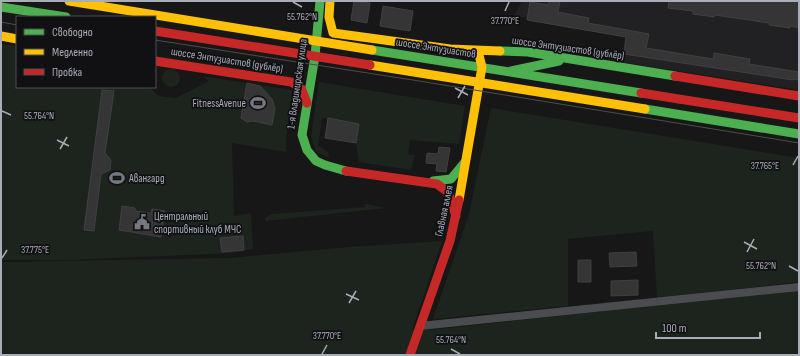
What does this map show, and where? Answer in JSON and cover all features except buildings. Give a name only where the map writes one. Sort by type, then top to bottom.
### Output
[{"type":"main road","name":"шоссе Энтузиастов","points":[[69,1],[799,118]]},
{"type":"main road","name":"1-я Владимирская улица","points":[[320,1],[315,41],[315,56],[302,135],[304,144],[317,162],[353,172],[437,184],[448,192],[456,216]]},
{"type":"main road","name":"шоссе Энтузиастов (дублёр)","points":[[330,1],[329,14],[333,33],[478,51],[528,52],[799,96]]},
{"type":"main road","points":[[1,7],[60,16]]},
{"type":"main road","points":[[156,31],[799,134]]},
{"type":"main road","points":[[1,36],[16,39]]},
{"type":"main road","points":[[478,51],[482,67]]},
{"type":"main road","points":[[508,71],[549,62],[573,60]]},
{"type":"main road","name":"шоссе Энтузиастов (дублёр)","points":[[156,61],[291,82],[301,88],[305,94],[307,103]]},
{"type":"main road","name":"Главная аллея","points":[[410,355],[450,241],[456,216],[482,67]]},
{"type":"main road","name":"1-я Владимирская улица","points":[[414,180],[440,181],[451,179],[466,161]]},
{"type":"street","points":[[420,326],[799,287]]},
{"type":"shaded area","points":[[522,1],[799,1],[799,90],[621,62],[626,33],[514,16]]},
{"type":"shaded area","name":"Авангард","points":[[1,44],[16,46],[16,88],[151,88],[158,96],[176,98],[209,81],[202,76],[292,90],[286,152],[232,143],[234,216],[251,213],[253,249],[231,253],[70,260],[1,260]]},
{"type":"shaded area","points":[[171,69],[177,72],[180,78],[177,84],[171,87],[165,84],[162,78],[165,72]]},
{"type":"shaded area","points":[[319,82],[465,106],[459,144],[410,140],[408,154],[415,155],[411,170],[359,162],[356,143],[359,124],[322,118],[318,146],[328,152],[329,158],[316,152],[311,137]]},
{"type":"shaded area","points":[[491,108],[799,158],[799,282],[657,298],[653,231],[568,239],[568,306],[433,319],[469,214]]},
{"type":"shaded area","points":[[365,204],[387,208],[265,221],[265,218],[272,214],[365,207]]},
{"type":"shaded area","points":[[442,241],[412,330],[430,330],[799,290],[799,355],[1,355],[1,262],[230,258],[349,247]]},
{"type":"tram line","points":[[1,22],[16,25]]},
{"type":"tram line","points":[[156,40],[413,80],[799,143]]},
{"type":"traffic: fast","points":[[320,1],[315,56],[302,135],[307,150],[316,161],[346,171]]},
{"type":"traffic: fast","points":[[1,7],[60,16]]},
{"type":"traffic: fast","points":[[372,50],[641,93]]},
{"type":"traffic: fast","points":[[500,51],[528,52],[675,76]]},
{"type":"traffic: fast","points":[[511,71],[559,61]]},
{"type":"traffic: fast","points":[[645,109],[799,134]]},
{"type":"traffic: fast","points":[[433,181],[451,179],[465,162]]},
{"type":"traffic: slow","points":[[69,1],[372,50]]},
{"type":"traffic: slow","points":[[330,1],[329,17],[333,33],[450,49],[500,51]]},
{"type":"traffic: slow","points":[[1,36],[16,39]]},
{"type":"traffic: slow","points":[[459,200],[482,67],[478,51]]},
{"type":"traffic: slow","points":[[370,65],[645,109]]},
{"type":"traffic: jam","points":[[156,31],[370,65]]},
{"type":"traffic: jam","points":[[156,61],[291,82],[301,88],[307,103]]},
{"type":"traffic: jam","points":[[675,76],[799,96]]},
{"type":"traffic: jam","points":[[641,93],[799,118]]},
{"type":"traffic: jam","points":[[346,171],[437,184],[448,192],[456,216]]},
{"type":"traffic: jam","points":[[410,355],[450,241],[459,200]]},
{"type":"place","name":"FitnessAvenue","points":[[258,103]]},
{"type":"place","name":"Авангард","points":[[117,178]]},
{"type":"place","name":"Центральный спортивный клуб МЧС","points":[[142,222]]}]
